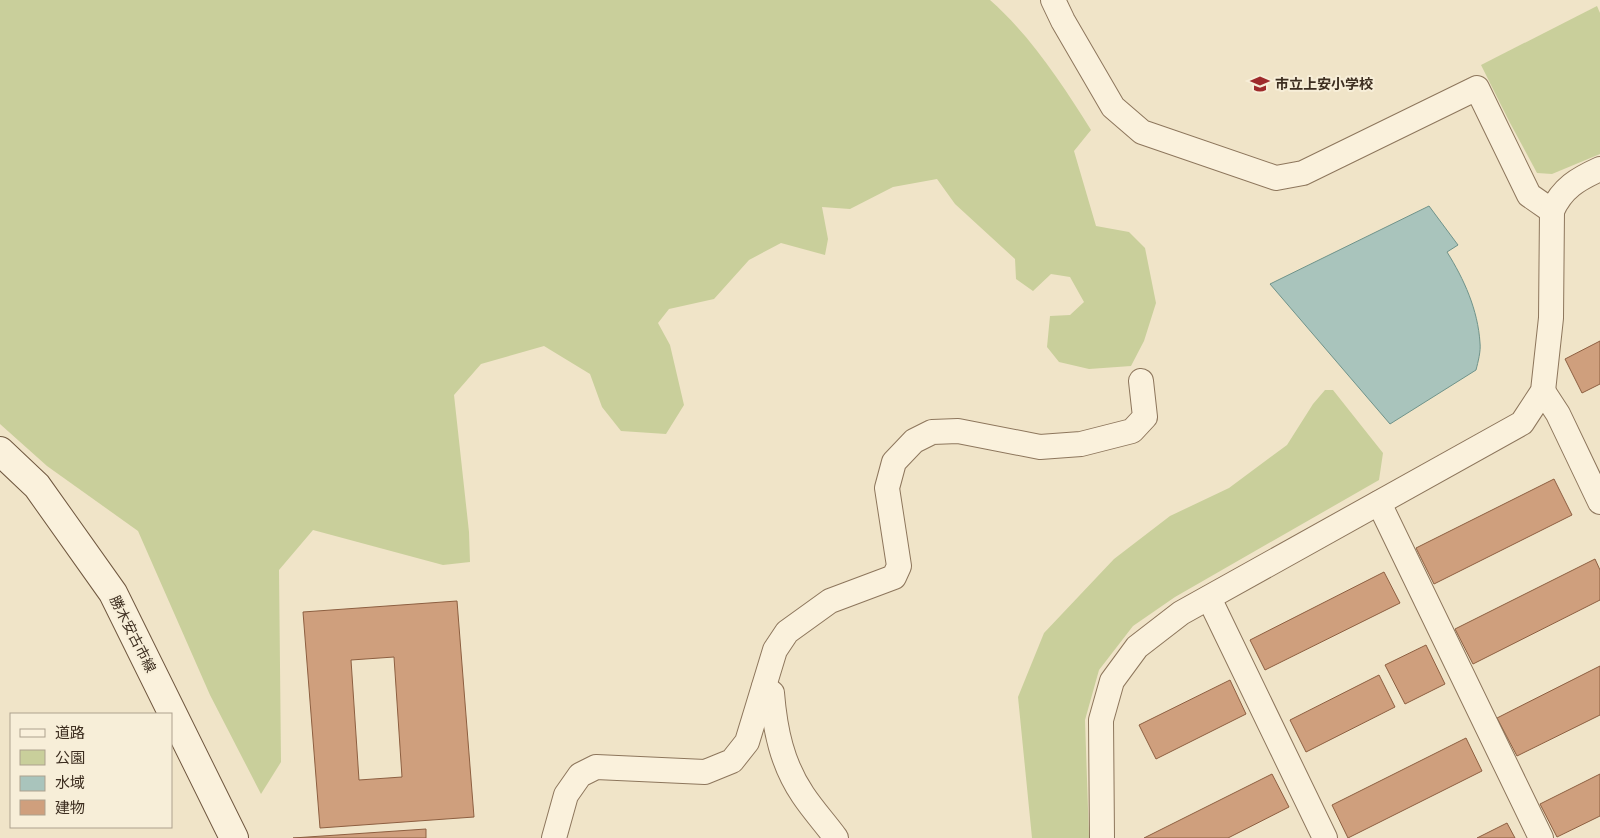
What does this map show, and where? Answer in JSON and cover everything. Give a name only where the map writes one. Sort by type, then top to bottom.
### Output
[{"type":"main road","name":"勝木安古市線","points":[[0,451],[37,486],[113,593],[234,838]]},
{"type":"street","points":[[1053,0],[1063,21],[1113,107],[1142,132],[1276,178],[1303,173],[1477,88],[1528,195],[1552,210]]},
{"type":"street","points":[[1102,838],[1100,720],[1112,681],[1137,647],[1181,613],[1522,423],[1543,391],[1551,318],[1552,210],[1557,200],[1577,180],[1600,169]]},
{"type":"street","points":[[554,838],[566,795],[580,775],[596,767],[705,772],[732,760],[747,742],[775,650],[787,632],[830,602],[894,577],[899,566],[886,488],[894,462],[914,441],[932,432],[958,431],[1040,447],[1090,442],[1132,430],[1145,417],[1141,381]]},
{"type":"street","points":[[1543,391],[1558,414],[1600,502]]},
{"type":"street","points":[[1379,503],[1541,838]]},
{"type":"street","points":[[1209,598],[1325,838]]},
{"type":"street","points":[[764,687],[772,694],[774,722],[782,753],[802,794],[836,838]]},
{"type":"green space","points":[[0,0],[990,0],[1032,45],[1057,78],[1091,130],[1074,151],[1096,226],[1129,232],[1145,248],[1156,303],[1144,341],[1131,366],[1089,369],[1059,362],[1047,347],[1050,316],[1070,315],[1084,302],[1070,277],[1051,274],[1033,291],[1016,279],[1015,259],[955,204],[937,179],[893,187],[850,209],[822,207],[828,239],[825,255],[781,243],[749,260],[714,299],[669,309],[658,323],[670,345],[684,405],[666,434],[621,431],[602,407],[590,374],[544,346],[481,364],[454,395],[469,532],[470,562],[443,565],[313,530],[279,570],[281,762],[261,794],[210,695],[138,531],[47,466],[0,424]]},
{"type":"green space","points":[[1597,6],[1600,13],[1600,154],[1552,174],[1537,173],[1481,65]]},
{"type":"green space","points":[[1325,390],[1333,390],[1383,453],[1379,480],[1175,597],[1133,626],[1099,670],[1085,720],[1089,838],[1032,838],[1018,697],[1044,633],[1114,559],[1170,516],[1229,488],[1287,445],[1313,404]]},
{"type":"water","points":[[1429,206],[1458,245],[1447,252],[1459,273],[1473,307],[1479,331],[1479,357],[1476,370],[1390,424],[1270,284]]},
{"type":"building","points":[[1600,341],[1600,384],[1582,393],[1565,359]]},
{"type":"building","points":[[1554,479],[1572,515],[1434,584],[1416,548]]},
{"type":"building","points":[[1595,559],[1600,570],[1600,600],[1473,664],[1455,629]]},
{"type":"building","points":[[1384,572],[1400,603],[1265,670],[1250,640]]},
{"type":"building","points":[[457,601],[474,817],[320,828],[303,612]],"holes":[[[394,657],[402,777],[359,780],[351,660]]]},
{"type":"building","points":[[1426,645],[1445,684],[1405,704],[1385,665]]},
{"type":"building","points":[[1600,666],[1600,715],[1517,756],[1497,718]]},
{"type":"building","points":[[1379,675],[1395,707],[1306,752],[1290,720]]},
{"type":"building","points":[[1230,680],[1246,714],[1156,759],[1139,725]]},
{"type":"building","points":[[1466,738],[1482,771],[1348,838],[1332,805]]},
{"type":"building","points":[[1272,774],[1289,807],[1228,838],[1144,838]]},
{"type":"building","points":[[1600,774],[1600,816],[1557,837],[1540,804]]},
{"type":"building","points":[[1507,823],[1515,838],[1477,838]]},
{"type":"building","points":[[426,829],[426,838],[293,838]]},
{"type":"place","name":"市立上安小学校","points":[[1260,84]]}]
